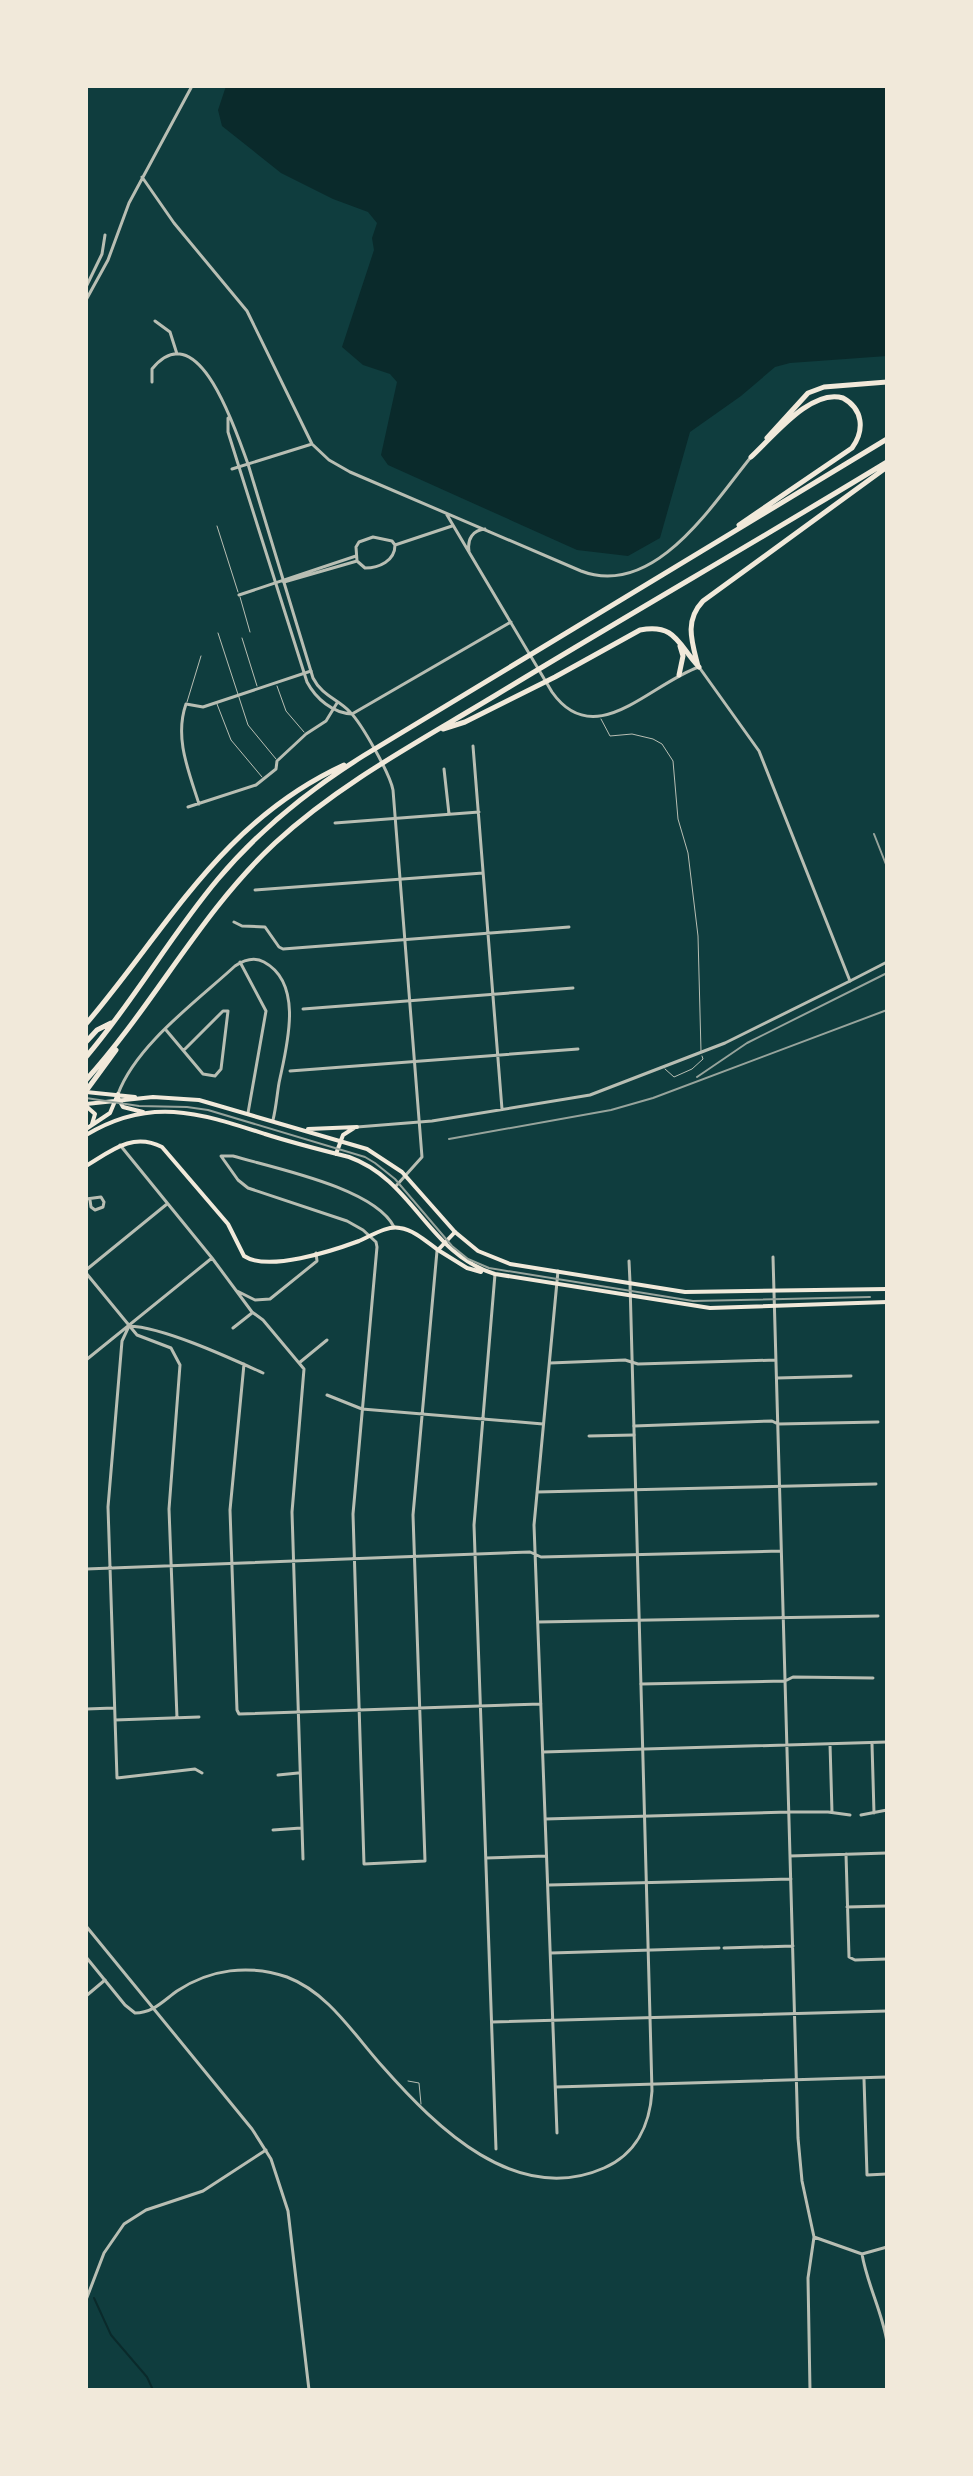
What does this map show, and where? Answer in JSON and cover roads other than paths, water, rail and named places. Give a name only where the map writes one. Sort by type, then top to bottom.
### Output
[{"type":"highway","points":[[751,457],[808,393],[824,387],[887,382]]},
{"type":"highway","points":[[676,567],[852,448],[861,428],[858,413],[843,398],[822,397],[809,404],[751,457]]},
{"type":"highway","points":[[86,1057],[190,915],[232,863],[281,815],[387,741],[887,439]]},
{"type":"highway","points":[[86,1091],[207,917],[244,874],[310,813],[434,732],[887,464]]},
{"type":"highway","points":[[699,667],[690,628],[697,608],[887,464]]},
{"type":"highway","points":[[434,732],[465,722],[575,667],[635,632],[658,629],[670,634],[680,645],[683,656],[679,675]]},
{"type":"highway","points":[[658,629],[677,637],[699,667]]},
{"type":"highway","points":[[86,1024],[227,846],[255,822],[315,780],[363,756]]},
{"type":"highway","points":[[86,1042],[97,1030],[115,1020]]},
{"type":"highway","points":[[86,1080],[129,1027]]},
{"type":"main road","points":[[86,1091],[109,1093],[126,1109],[153,1113]]},
{"type":"main road","points":[[87,1129],[108,1116],[117,1098]]},
{"type":"main road","points":[[86,1105],[117,1098],[199,1100],[379,1154],[407,1176],[455,1232],[478,1251],[499,1261],[696,1293],[887,1289]]},
{"type":"main road","points":[[86,1105],[92,1109],[95,1118],[87,1129]]},
{"type":"main road","points":[[86,1135],[129,1116],[186,1112],[204,1114],[336,1154],[371,1166],[396,1186],[443,1243],[467,1263],[495,1274]]},
{"type":"main road","points":[[305,1130],[357,1127]]},
{"type":"main road","points":[[336,1154],[348,1130],[357,1127]]},
{"type":"main road","points":[[86,1166],[120,1145],[142,1141],[156,1144],[168,1152],[228,1224],[239,1249],[248,1259],[271,1264],[340,1248],[394,1227],[408,1230],[467,1268],[630,1297],[710,1308],[887,1302]]},
{"type":"main road","points":[[438,1250],[455,1232]]},
{"type":"street","points":[[86,300],[108,260],[129,203],[192,86]]},
{"type":"street","points":[[142,177],[174,223],[247,311],[312,444],[343,469],[591,575],[605,578],[622,576],[664,554],[682,540],[751,457]]},
{"type":"street","points":[[86,287],[102,254],[105,235]]},
{"type":"street","points":[[155,321],[162,323],[170,332],[177,354]]},
{"type":"street","points":[[152,382],[152,369],[158,361],[177,354],[198,363],[222,397],[248,464],[282,581],[318,688],[352,714],[389,777],[393,790],[422,1157],[396,1186]]},
{"type":"street","points":[[227,414],[230,440],[304,673],[313,692],[334,709],[352,714],[511,622]]},
{"type":"street","points":[[230,440],[238,438]]},
{"type":"street","points":[[232,469],[312,444]]},
{"type":"street","points":[[447,515],[563,705],[581,715],[600,717],[626,707],[679,675],[699,667],[759,751],[850,981]]},
{"type":"street","points":[[395,545],[468,522]]},
{"type":"street","points":[[470,554],[468,545],[471,537],[480,530],[487,530]]},
{"type":"street","points":[[373,537],[389,539],[395,545],[393,555],[381,565],[368,569],[356,558],[359,542],[373,537]]},
{"type":"street","points":[[239,595],[356,558]]},
{"type":"street","points":[[199,804],[184,757],[181,720],[186,704],[203,707],[311,671]]},
{"type":"street","points":[[188,807],[247,790],[264,779],[276,769],[277,761],[306,734],[326,721],[337,703]]},
{"type":"street","points":[[473,746],[502,1109]]},
{"type":"street","points":[[444,769],[449,814]]},
{"type":"street","points":[[335,823],[479,812]]},
{"type":"street","points":[[255,890],[484,873]]},
{"type":"street","points":[[234,922],[242,926],[265,927],[283,949],[569,927]]},
{"type":"street","points":[[117,1098],[133,1063],[166,1030],[240,962],[261,961],[273,969],[282,981],[290,1010],[289,1033],[273,1120]]},
{"type":"street","points":[[240,962],[266,1011],[248,1113]]},
{"type":"street","points":[[357,1127],[419,1123],[590,1095],[743,1035],[887,962]]},
{"type":"street","points":[[303,1009],[573,988]]},
{"type":"street","points":[[166,1030],[203,1074],[212,1077],[221,1069],[228,1011],[223,1011],[184,1050]]},
{"type":"street","points":[[211,1023],[221,1021],[227,1026]]},
{"type":"street","points":[[290,1071],[578,1049]]},
{"type":"street","points":[[120,1145],[252,1312],[263,1320],[299,1363],[304,1374],[292,1512],[303,1859]]},
{"type":"street","points":[[394,1227],[381,1209],[352,1193],[233,1156],[221,1156],[238,1180],[248,1188],[347,1221],[370,1236],[377,1247],[353,1514],[364,1864],[425,1861],[413,1515],[438,1250]]},
{"type":"street","points":[[168,1204],[86,1272],[137,1335],[171,1348],[180,1365],[169,1509],[177,1718]]},
{"type":"street","points":[[237,1291],[255,1300],[270,1299],[317,1261],[316,1253]]},
{"type":"street","points":[[773,1257],[796,2080],[800,2169],[814,2237],[808,2278],[810,2390]]},
{"type":"street","points":[[86,1360],[212,1258]]},
{"type":"street","points":[[86,1957],[131,2010],[139,2013],[153,2010],[186,1986],[219,1972],[256,1970],[283,1976],[308,1988],[325,2001],[421,2107],[472,2150],[498,2165],[537,2177],[572,2177],[606,2167],[635,2144],[648,2119],[651,2084],[629,1261]]},
{"type":"street","points":[[557,2133],[535,1554],[537,1492],[558,1271]]},
{"type":"street","points":[[495,1274],[474,1525],[496,2149]]},
{"type":"street","points":[[233,1328],[252,1312]]},
{"type":"street","points":[[129,1326],[169,1336],[263,1373]]},
{"type":"street","points":[[129,1326],[122,1341],[108,1507],[117,1778],[195,1769],[202,1773]]},
{"type":"street","points":[[299,1363],[327,1340]]},
{"type":"street","points":[[550,1363],[776,1360]]},
{"type":"street","points":[[244,1364],[230,1510],[239,1714],[541,1704]]},
{"type":"street","points":[[777,1378],[851,1376]]},
{"type":"street","points":[[327,1395],[362,1409],[543,1424]]},
{"type":"street","points":[[634,1426],[772,1421],[778,1424],[878,1422]]},
{"type":"street","points":[[589,1436],[634,1435]]},
{"type":"street","points":[[537,1492],[876,1484]]},
{"type":"street","points":[[86,1569],[530,1552],[541,1557],[782,1551]]},
{"type":"street","points":[[538,1622],[878,1616]]},
{"type":"street","points":[[641,1684],[785,1681],[793,1677],[873,1678]]},
{"type":"street","points":[[86,1709],[114,1708]]},
{"type":"street","points":[[115,1720],[199,1717]]},
{"type":"street","points":[[543,1752],[887,1742]]},
{"type":"street","points":[[872,1743],[874,1813]]},
{"type":"street","points":[[830,1744],[832,1813]]},
{"type":"street","points":[[278,1775],[300,1772]]},
{"type":"street","points":[[861,1815],[887,1810]]},
{"type":"street","points":[[545,1819],[789,1812],[850,1815]]},
{"type":"street","points":[[273,1830],[302,1828]]},
{"type":"street","points":[[790,1856],[887,1853]]},
{"type":"street","points":[[846,1854],[849,1957],[855,1960],[887,1959]]},
{"type":"street","points":[[486,1858],[547,1856]]},
{"type":"street","points":[[549,1885],[791,1879]]},
{"type":"street","points":[[847,1907],[887,1906]]},
{"type":"street","points":[[86,1926],[266,2150],[282,2187],[288,2211],[309,2390]]},
{"type":"street","points":[[551,1953],[793,1946]]},
{"type":"street","points":[[86,1996],[105,1980]]},
{"type":"street","points":[[492,2022],[887,2011]]},
{"type":"street","points":[[556,2087],[887,2077]]},
{"type":"street","points":[[864,2078],[867,2175],[887,2174]]},
{"type":"street","points":[[86,2300],[104,2253],[124,2224],[146,2210],[203,2191],[266,2150]]},
{"type":"street","points":[[814,2237],[862,2254],[887,2247]]},
{"type":"street","points":[[862,2254],[887,2342]]},
{"type":"lane","points":[[217,526],[250,632]]},
{"type":"lane","points":[[218,633],[250,730],[277,761]]},
{"type":"lane","points":[[242,638],[257,689]]},
{"type":"lane","points":[[186,704],[201,656]]},
{"type":"lane","points":[[275,683],[286,711],[306,734]]},
{"type":"lane","points":[[217,703],[231,740],[264,779]]},
{"type":"lane","points":[[600,717],[610,736],[632,734],[653,739],[662,744],[673,761],[678,819],[688,853],[698,936],[702,1062],[674,1077],[664,1066]]},
{"type":"lane","points":[[408,2081],[414,2080],[420,2086],[421,2107]]},
{"type":"water","points":[[226,86],[887,86],[887,356],[790,363],[775,367],[690,432],[660,538],[628,556],[577,550],[388,465],[381,455],[397,382],[390,374],[363,365],[342,347],[374,250],[372,238],[377,223],[368,212],[333,199],[281,173],[222,126],[218,110]]},
{"type":"waterway","points":[[94,2298],[111,2335],[147,2377],[153,2390]]},
{"type":"tram line","points":[[86,1098],[139,1106],[208,1110],[365,1157],[395,1179],[452,1246],[468,1259],[489,1268],[693,1301],[870,1297]]},
{"type":"railway","points":[[874,834],[887,867]]},
{"type":"railway","points":[[697,1077],[747,1043],[887,973]]},
{"type":"railway","points":[[449,1139],[611,1110],[653,1098],[887,1010]]}]
